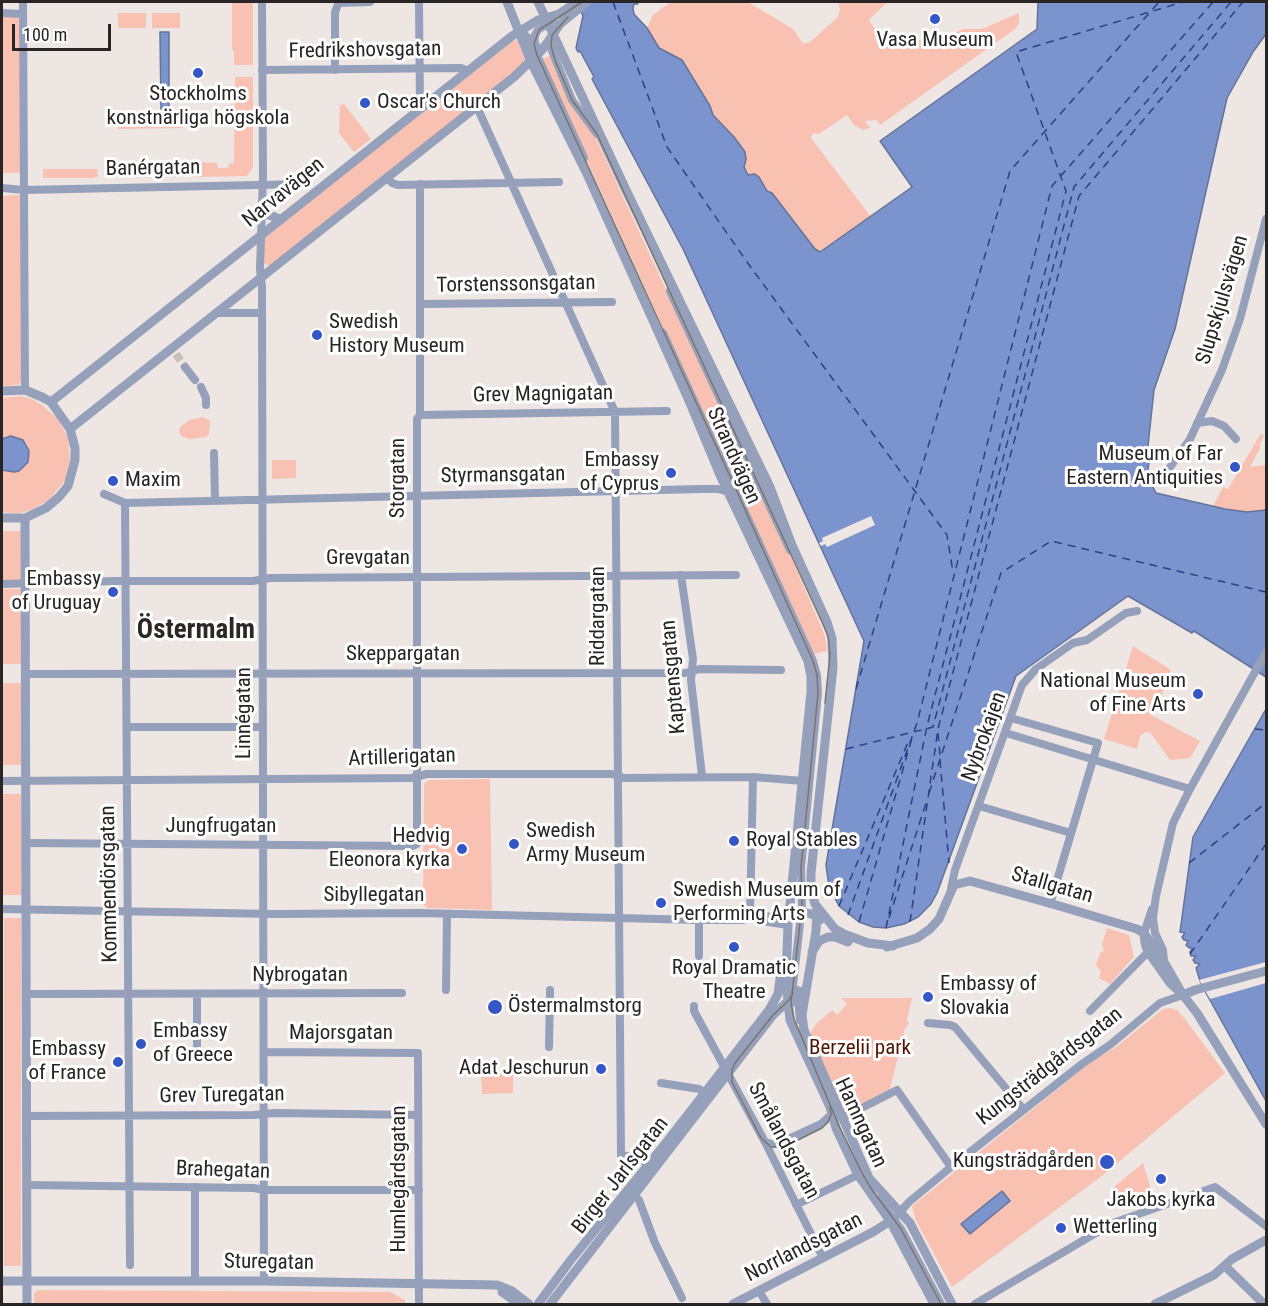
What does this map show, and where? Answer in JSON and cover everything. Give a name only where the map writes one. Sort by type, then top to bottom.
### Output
[{"type":"street","points":[[23,2],[25,390]]},
{"type":"street","name":"Linnégatan","points":[[262,2],[260,269],[262,277],[263,499],[264,1281]]},
{"type":"street","points":[[335,70],[335,12],[339,2],[370,2]]},
{"type":"street","points":[[419,2],[420,109]]},
{"type":"street","name":"Strandvägen","points":[[507,2],[519,30],[534,49],[587,174],[810,669],[811,692],[789,921]]},
{"type":"street","name":"Strandvägen","points":[[538,2],[770,487],[792,545]]},
{"type":"street","points":[[70,429],[174,352],[216,313],[477,107],[534,49],[552,35],[577,4],[587,2]]},
{"type":"street","name":"Narvavägen","points":[[51,402],[519,30],[546,20],[577,4]]},
{"type":"street","points":[[2,13],[23,14]]},
{"type":"street","points":[[534,49],[538,30],[546,20]]},
{"type":"street","name":"Strandvägen","points":[[519,30],[534,49]]},
{"type":"street","name":"Strandvägen","points":[[552,35],[552,51],[572,100],[597,134],[760,485],[822,622],[829,645],[830,663],[803,913]]},
{"type":"street","name":"Fredrikshovsgatan","points":[[262,70],[461,68],[468,71]]},
{"type":"street","name":"Riddargatan","points":[[477,107],[615,412],[621,1155],[641,1159],[648,1165]]},
{"type":"street","points":[[387,178],[399,185],[559,182]]},
{"type":"street","name":"Banérgatan","points":[[2,188],[24,190],[305,184]]},
{"type":"street","name":"Storgatan","points":[[417,844],[416,578],[417,419],[420,415],[420,184]]},
{"type":"street","points":[[261,212],[280,219]]},
{"type":"street","name":"Slupskjulsvägen","points":[[1173,483],[1168,470],[1190,438],[1222,370],[1240,319],[1266,219]]},
{"type":"street","name":"Torstenssonsgatan","points":[[420,304],[612,302]]},
{"type":"street","points":[[216,313],[262,313]]},
{"type":"street","points":[[185,367],[195,380]]},
{"type":"street","points":[[201,387],[206,398],[206,405]]},
{"type":"street","points":[[2,391],[25,390],[51,402],[70,429],[75,448],[75,460],[68,486],[59,497],[46,508],[25,518],[2,518]]},
{"type":"street","name":"Grev Magnigatan","points":[[420,415],[667,411]]},
{"type":"street","points":[[1197,423],[1212,421],[1224,426],[1236,439]]},
{"type":"street","points":[[214,453],[215,501]]},
{"type":"street","name":"Styrmansgatan","points":[[125,503],[701,489],[710,485],[729,487],[760,485]]},
{"type":"street","name":"Strandvägen","points":[[760,485],[766,489],[827,622],[834,655],[811,873],[811,890],[817,913],[813,952],[796,995]]},
{"type":"street","name":"Strandvägen","points":[[729,487],[813,661],[817,675],[818,693],[801,868],[803,913]]},
{"type":"street","points":[[104,494],[125,503]]},
{"type":"street","name":"Kommendörsgatan","points":[[125,503],[130,1265]]},
{"type":"street","points":[[25,518],[27,1305]]},
{"type":"street","name":"Kaptensgatan","points":[[681,575],[693,659],[691,673],[702,776]]},
{"type":"street","name":"Grevgatan","points":[[2,584],[736,575]]},
{"type":"street","name":"Nybrokajen","points":[[893,946],[917,938],[939,919],[1022,685],[1035,669],[1072,643],[1087,640],[1126,613],[1137,611]]},
{"type":"street","points":[[1164,962],[1163,950],[1153,924],[1155,902],[1173,823],[1266,652]]},
{"type":"street","name":"Skeppargatan","points":[[25,674],[691,673],[700,669],[781,670]]},
{"type":"street","points":[[1011,718],[1098,743],[1050,904]]},
{"type":"street","points":[[127,727],[262,727]]},
{"type":"street","points":[[1006,733],[1190,789]]},
{"type":"street","name":"Artillerigatan","points":[[2,781],[411,778],[442,774],[618,775],[624,778],[702,776],[803,780]]},
{"type":"street","points":[[748,917],[753,777]]},
{"type":"street","points":[[979,806],[1071,832]]},
{"type":"street","name":"Jungfrugatan","points":[[26,843],[417,844]]},
{"type":"street","name":"Stallgatan","points":[[951,890],[960,882],[970,881],[1137,929],[1144,933]]},
{"type":"street","points":[[1155,902],[1144,933],[1148,952],[1170,983],[1183,995]]},
{"type":"street","name":"Sibyllegatan","points":[[2,909],[263,914],[447,914],[699,920],[743,920],[748,917],[789,921]]},
{"type":"street","points":[[796,995],[803,913]]},
{"type":"street","points":[[796,995],[786,982],[789,921],[803,913],[817,913],[835,929],[860,941],[893,946]]},
{"type":"street","points":[[446,990],[447,914]]},
{"type":"street","points":[[699,920],[699,956]]},
{"type":"street","name":"Birger Jarlsgatan","points":[[548,1305],[634,1195],[769,1010],[778,994],[789,921]]},
{"type":"street","points":[[1144,933],[1266,1124]]},
{"type":"street","points":[[813,952],[819,941],[830,936],[865,948],[878,949],[893,946]]},
{"type":"street","points":[[1090,1011],[1148,952]]},
{"type":"street","points":[[1205,991],[1266,971]]},
{"type":"street","points":[[1183,995],[1266,976]]},
{"type":"street","points":[[549,1047],[550,990]]},
{"type":"street","name":"Nybrogatan","points":[[26,994],[402,993]]},
{"type":"street","points":[[197,994],[197,1052]]},
{"type":"street","name":"Birger Jarlsgatan","points":[[538,1305],[570,1261],[704,1092],[796,995]]},
{"type":"street","name":"Hamngatan","points":[[796,995],[790,1020],[858,1175],[895,1216],[913,1228],[952,1305]]},
{"type":"street","name":"Hamngatan","points":[[796,995],[804,1030],[869,1178],[885,1205]]},
{"type":"street","name":"Hamngatan","points":[[796,995],[795,1023],[862,1173],[870,1187],[895,1216],[943,1305]]},
{"type":"street","name":"Kungsträdgårdsgatan","points":[[895,1216],[1023,1109],[1111,1044],[1160,1003],[1183,995]]},
{"type":"street","name":"Smålandsgatan","points":[[694,1006],[694,1011],[765,1142],[823,1257]]},
{"type":"street","points":[[765,1026],[780,1016],[790,1020]]},
{"type":"street","points":[[928,1023],[955,1027],[1023,1109]]},
{"type":"street","name":"Majorsgatan","points":[[264,1052],[418,1053]]},
{"type":"street","name":"Humlegårdsgatan","points":[[418,1053],[420,1305]]},
{"type":"street","name":"Birger Jarlsgatan","points":[[548,1305],[574,1264],[725,1070]]},
{"type":"street","name":"Birger Jarlsgatan","points":[[660,1083],[699,1089],[704,1092]]},
{"type":"street","points":[[842,1118],[897,1090],[951,1167]]},
{"type":"street","name":"Grev Turegatan","points":[[26,1116],[418,1115]]},
{"type":"street","points":[[765,1142],[772,1144],[782,1142],[820,1124],[831,1115]]},
{"type":"street","points":[[796,1205],[858,1175]]},
{"type":"street","name":"Brahegatan","points":[[27,1185],[264,1190],[418,1190]]},
{"type":"street","points":[[195,1187],[195,1281]]},
{"type":"street","points":[[975,1305],[1113,1223],[1215,1187],[1266,1226]]},
{"type":"street","points":[[634,1195],[639,1200],[655,1243],[682,1298]]},
{"type":"street","name":"Hamngatan","points":[[895,1216],[934,1305]]},
{"type":"street","name":"Norrlandsgatan","points":[[733,1305],[873,1232],[895,1216]]},
{"type":"street","points":[[1155,1305],[1214,1275],[1232,1259],[1266,1240]]},
{"type":"street","points":[[1225,1266],[1264,1305]]},
{"type":"street","name":"Sturegatan","points":[[2,1281],[289,1286],[501,1286],[517,1294],[529,1305]]},
{"type":"street","name":"Sturegatan","points":[[2,1286],[27,1283],[264,1281],[493,1290],[505,1294],[519,1305]]},
{"type":"street","points":[[759,1291],[768,1305]]},
{"type":"green space","points":[[232,2],[253,2],[253,65],[234,65]]},
{"type":"green space","points":[[671,2],[748,2],[793,29],[803,44],[810,42],[838,17],[840,10],[838,2],[887,2],[869,20],[878,34],[933,42],[964,29],[982,29],[1019,13],[1019,23],[1015,29],[880,125],[877,120],[865,121],[870,128],[863,130],[854,125],[847,115],[819,134],[813,133],[811,138],[871,217],[820,252],[815,249],[772,193],[767,191],[759,177],[748,175],[743,167],[746,159],[734,137],[713,115],[710,106],[682,60],[659,48],[647,28],[653,15]]},
{"type":"green space","points":[[118,13],[146,13],[146,28],[118,28]]},
{"type":"green space","points":[[152,13],[180,13],[180,28],[152,28]]},
{"type":"green space","points":[[3,17],[17,17],[21,22],[20,173],[3,173]]},
{"type":"green space","points":[[517,40],[526,63],[270,266],[263,262],[265,237]]},
{"type":"green space","points":[[551,55],[593,132],[755,482],[733,481],[541,60]]},
{"type":"green space","points":[[235,77],[253,77],[253,167],[247,176],[192,177],[192,166],[195,162],[217,163],[218,168],[228,168],[229,164],[234,163]]},
{"type":"green space","points":[[344,104],[371,139],[354,152],[339,133],[340,105]]},
{"type":"green space","points":[[118,113],[183,113],[183,128],[118,129]]},
{"type":"green space","points":[[183,162],[187,166],[188,177],[123,178],[120,177],[119,163]]},
{"type":"green space","points":[[43,169],[97,169],[98,176],[94,178],[43,178]]},
{"type":"green space","points":[[19,195],[21,197],[21,382],[18,385],[4,386],[2,384],[2,197]]},
{"type":"green space","points":[[20,396],[42,405],[59,420],[68,439],[70,460],[65,480],[49,500],[31,510],[8,513],[2,512],[2,398]]},
{"type":"green space","points":[[203,417],[210,421],[209,434],[206,437],[190,439],[181,436],[179,430],[181,426],[190,420]]},
{"type":"green space","points":[[1262,434],[1264,436],[1260,448],[1250,467],[1266,465],[1266,510],[1247,512],[1213,506],[1223,487],[1228,489]]},
{"type":"green space","points":[[272,460],[296,460],[296,478],[272,479]]},
{"type":"green space","points":[[755,491],[759,493],[782,536],[825,636],[827,651],[814,654],[740,493]]},
{"type":"green space","points":[[3,531],[22,531],[21,580],[3,580]]},
{"type":"green space","points":[[3,589],[22,589],[21,664],[2,664]]},
{"type":"green space","points":[[1133,646],[1171,670],[1164,681],[1165,688],[1151,715],[1200,741],[1190,758],[1170,760],[1150,732],[1140,736],[1137,749],[1104,739]]},
{"type":"green space","points":[[2,683],[21,683],[22,765],[3,765]]},
{"type":"green space","points":[[490,779],[492,910],[427,908],[423,904],[424,784],[429,780]]},
{"type":"green space","points":[[2,794],[21,794],[22,895],[3,895]]},
{"type":"green space","points":[[4,918],[21,918],[21,1266],[4,1266]]},
{"type":"green space","points":[[1107,928],[1129,935],[1134,957],[1110,984],[1099,978],[1101,971],[1096,965],[1100,953],[1104,951],[1102,944]]},
{"type":"green space","name":"Berzelii park","points":[[841,998],[912,998],[907,1020],[909,1023],[905,1028],[890,1089],[845,1112],[843,1112],[810,1034],[816,1024],[832,1010],[837,1015],[847,1004]]},
{"type":"green space","points":[[1163,1009],[1177,1010],[1185,1019],[1225,1073],[1103,1175],[952,1287],[916,1221],[912,1206],[1095,1059],[1116,1047]]},
{"type":"green space","points":[[481,1073],[513,1074],[513,1093],[482,1094]]},
{"type":"green space","points":[[1143,1163],[1155,1203],[1139,1209],[1134,1204],[1127,1205],[1114,1187]]},
{"type":"green space","points":[[38,1290],[390,1292],[405,1300],[405,1304],[34,1304],[34,1293]]},
{"type":"water","points":[[577,2],[636,2],[638,4],[634,4],[634,14],[647,28],[659,48],[682,60],[710,106],[713,115],[745,152],[744,167],[748,175],[755,174],[759,177],[767,191],[772,193],[815,249],[820,252],[912,187],[880,141],[1037,29],[1038,2],[1266,2],[1266,34],[1227,98],[1175,329],[1154,390],[1147,475],[1156,493],[1225,509],[1247,512],[1266,510],[1266,677],[1194,631],[1192,633],[1128,596],[1016,676],[937,893],[931,904],[918,917],[904,924],[886,928],[873,927],[859,922],[839,906],[829,887],[826,865],[864,641],[683,249],[592,79],[594,77],[580,51],[578,52],[576,48],[583,16]]},
{"type":"water","points":[[160,32],[169,32],[169,109],[161,109]]},
{"type":"water","points":[[11,436],[23,440],[29,451],[28,462],[19,471],[14,472],[2,470],[2,439]]},
{"type":"water","points":[[1266,709],[1266,1101],[1201,984],[1196,968],[1200,964],[1193,960],[1196,956],[1191,956],[1192,949],[1186,945],[1188,941],[1182,937],[1185,933],[1180,932],[1193,837]]},
{"type":"water","points":[[1002,1191],[1010,1201],[970,1234],[961,1224]]},
{"type":"pier","points":[[871,516],[875,525],[827,547],[819,543],[823,541],[822,538]]},
{"type":"pier","points":[[1266,962],[1266,983],[1210,999],[1199,980]]},
{"type":"ferry route","points":[[613,2],[667,147],[747,262],[947,535],[953,572]]},
{"type":"ferry route","points":[[856,689],[1010,171],[1159,2]]},
{"type":"ferry route","points":[[886,928],[927,726],[1066,191],[1016,52],[1183,2]]},
{"type":"ferry route","points":[[848,915],[917,723],[1052,186],[1213,2]]},
{"type":"ferry route","points":[[846,749],[933,727],[1074,187],[1231,2]]},
{"type":"ferry route","points":[[910,922],[938,729],[1079,196],[1243,2]]},
{"type":"ferry route","points":[[929,793],[1001,573],[1051,541],[1266,592]]},
{"type":"ferry route","points":[[1255,729],[1266,730]]},
{"type":"ferry route","points":[[938,733],[940,755]]},
{"type":"ferry route","points":[[859,922],[912,738]]},
{"type":"ferry route","points":[[839,906],[909,740]]},
{"type":"ferry route","points":[[940,760],[949,863]]},
{"type":"ferry route","points":[[889,918],[926,803]]},
{"type":"ferry route","points":[[1189,863],[1266,803]]},
{"type":"ferry route","points":[[1190,954],[1266,844]]},
{"type":"tunnel","points":[[176,354],[185,367]]},
{"type":"tram line","points":[[582,2],[539,30],[534,44],[537,55],[734,485],[813,661],[817,675],[818,693],[801,868],[802,905],[791,1003],[794,1019],[839,1126],[862,1173],[901,1229],[941,1304]]},
{"type":"tram line","points":[[568,17],[552,35],[551,46],[555,60],[572,100],[597,134],[828,636],[830,655],[825,703]]},
{"type":"tram line","points":[[793,993],[735,1063],[732,1070],[732,1082],[761,1138],[771,1147],[784,1147],[822,1128],[831,1115],[830,1107]]},
{"type":"place","name":"Vasa Museum","points":[[935,19]]},
{"type":"place","name":"Stockholms konstnärliga högskola","points":[[198,73]]},
{"type":"place","name":"Oscar's Church","points":[[365,103]]},
{"type":"place","name":"Swedish History Museum","points":[[317,335]]},
{"type":"place","name":"Museum of Far Eastern Antiquities","points":[[1235,467]]},
{"type":"place","name":"Embassy of Cyprus","points":[[671,473]]},
{"type":"place","name":"Maxim","points":[[113,481]]},
{"type":"place","name":"Embassy of Uruguay","points":[[113,592]]},
{"type":"place","name":"National Museum of Fine Arts","points":[[1198,694]]},
{"type":"place","name":"Royal Stables","points":[[734,841]]},
{"type":"place","name":"Swedish Army Museum","points":[[514,844]]},
{"type":"place","name":"Hedvig Eleonora kyrka","points":[[462,849]]},
{"type":"place","name":"Swedish Museum of Performing Arts","points":[[661,903]]},
{"type":"place","name":"Royal Dramatic Theatre","points":[[734,947]]},
{"type":"place","name":"Embassy of Slovakia","points":[[928,997]]},
{"type":"place","name":"Östermalmstorg","points":[[495,1007]]},
{"type":"place","name":"Embassy of Greece","points":[[141,1044]]},
{"type":"place","name":"Embassy of France","points":[[118,1062]]},
{"type":"place","name":"Adat Jeschurun","points":[[601,1069]]},
{"type":"place","name":"Kungsträdgården","points":[[1107,1162]]},
{"type":"place","name":"Jakobs kyrka","points":[[1161,1179]]},
{"type":"place","name":"Wetterling","points":[[1061,1228]]},
{"type":"district","name":"Östermalm","points":[[196,631]]}]
